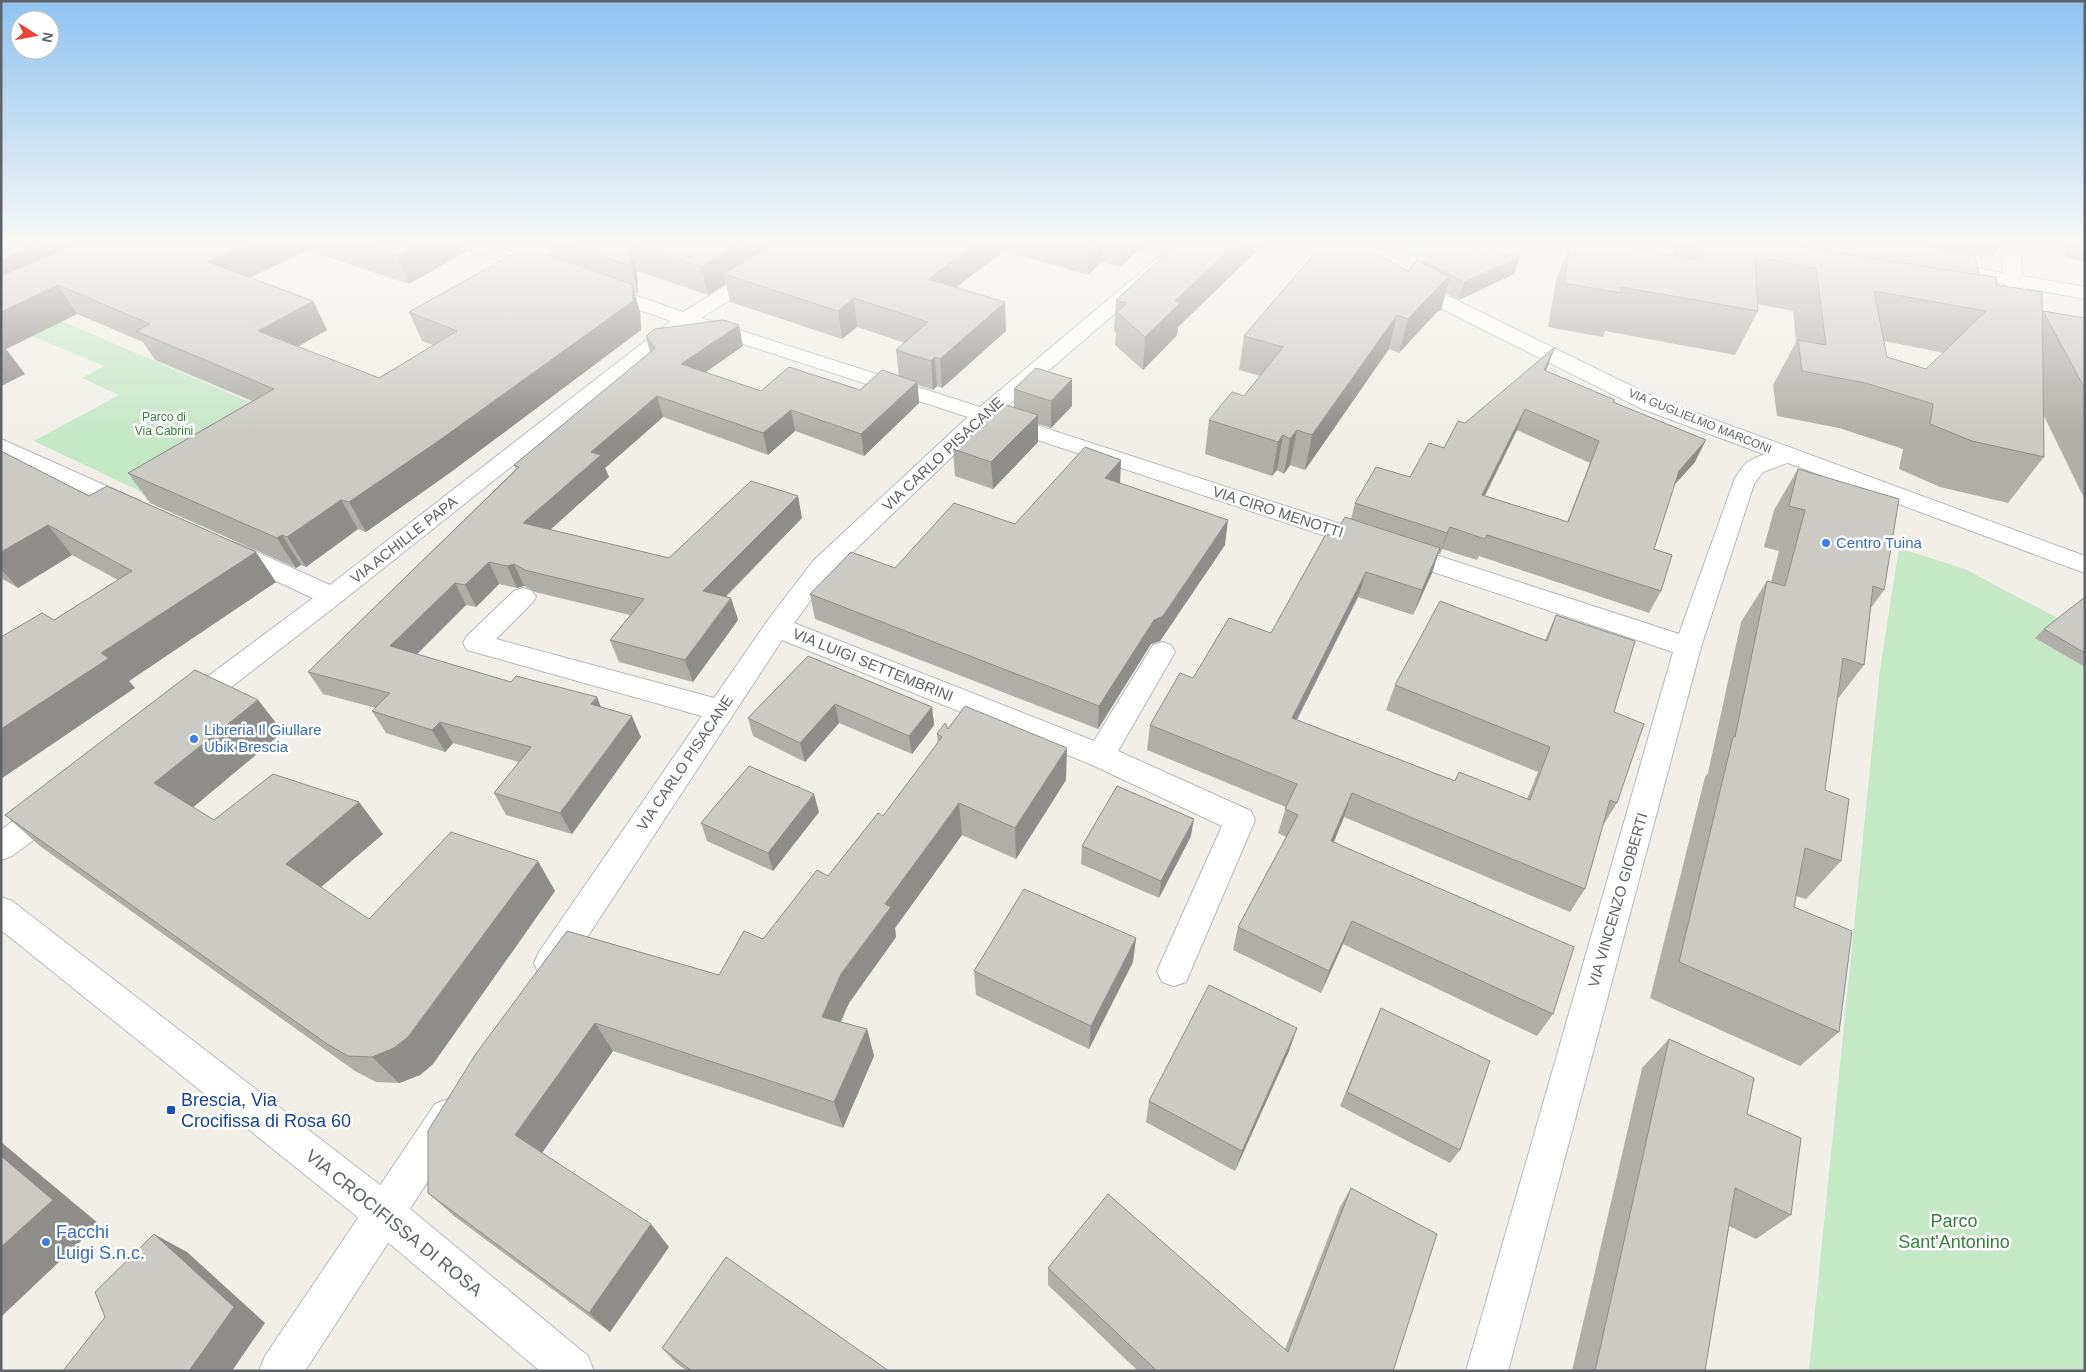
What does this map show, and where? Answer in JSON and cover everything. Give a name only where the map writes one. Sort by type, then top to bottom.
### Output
[{"type":"street","name":"VIA CIRO MENOTTI","points":[[643,305],[1688,647]]},
{"type":"street","name":"VIA ACHILLE PAPA","points":[[174,716],[332,596],[685,320],[709,305]]},
{"type":"street","name":"VIA CARLO PISACANE","points":[[534,989],[720,710],[777,627],[822,567],[983,415],[1115,305]]},
{"type":"street","name":"VIA GUGLIELMO MARCONI","points":[[1450,305],[1650,404],[2085,565]]},
{"type":"street","points":[[2023,305],[2026,314]]},
{"type":"street","points":[[1,446],[149,514]]},
{"type":"street","name":"VIA VINCENZO GIOBERTI","points":[[1487,1371],[1688,647],[1743,483],[1755,467],[1787,455]]},
{"type":"street","points":[[210,541],[332,596]]},
{"type":"street","points":[[522,598],[476,644],[720,710]]},
{"type":"street","name":"VIA LUIGI SETTEMBRINI","points":[[777,627],[1100,756],[1240,820],[1174,971]]},
{"type":"street","points":[[1100,756],[1162,652]]},
{"type":"street","name":"VIA LUIGI SETTEMBRINI","points":[[951,727],[969,704]]},
{"type":"street","points":[[1,847],[72,794]]},
{"type":"street","name":"VIA CROCIFISSA DI ROSA","points":[[1,912],[384,1213],[573,1371]]},
{"type":"street","points":[[280,1371],[463,1096]]},
{"type":"green space","name":"Parco di Via Cabrini","points":[[29,307],[282,416],[148,495],[34,441],[119,395],[82,378],[104,366],[1,323]]},
{"type":"green space","name":"Parco Sant'Antonino","points":[[1899,548],[1965,569],[2061,620],[2070,658],[2085,667],[2085,1371],[1809,1371],[1880,670]]},
{"type":"building","points":[[1,305],[16,305],[1,312]]},
{"type":"building","points":[[105,305],[306,305],[258,331],[379,378],[457,331],[409,312],[421,305],[627,305],[437,442],[349,502],[341,500],[287,537],[282,535],[277,538],[128,473],[274,389],[136,331],[150,324]]},
{"type":"building","points":[[820,305],[845,305],[838,311]]},
{"type":"building","points":[[876,305],[1002,305],[940,359],[935,357],[931,361],[896,350],[928,322]]},
{"type":"building","points":[[1125,305],[1178,305],[1145,337],[1117,312]]},
{"type":"building","points":[[1270,305],[1421,305],[1408,319],[1397,315],[1312,435],[1297,430],[1290,439],[1283,435],[1278,442],[1209,420],[1232,392],[1244,396],[1283,347],[1244,336]]},
{"type":"building","points":[[1724,305],[1758,305],[1758,311]]},
{"type":"building","points":[[1821,305],[1877,305],[1887,357],[1926,369],[1986,311],[1953,305],[2042,305],[2044,457],[1972,441],[1930,424],[1933,404],[1866,383],[1802,371],[1798,340],[1826,345]]},
{"type":"building","points":[[2043,311],[2085,318],[2085,389]]},
{"type":"building","points":[[723,320],[739,325],[681,364],[761,391],[789,367],[860,390],[882,370],[917,382],[861,434],[791,410],[763,433],[657,396],[591,452],[601,455],[523,523],[669,558],[751,481],[798,496],[703,591],[731,598],[685,660],[610,640],[644,599],[525,570],[514,564],[507,566],[489,562],[465,585],[455,583],[390,646],[511,682],[516,676],[597,697],[591,704],[632,716],[560,813],[494,793],[531,747],[440,722],[432,730],[372,711],[390,693],[308,672],[519,467],[514,465],[655,348],[646,336],[655,329]]},
{"type":"building","points":[[1555,347],[1544,370],[1615,400],[1613,402],[1706,440],[1679,471],[1654,549],[1672,555],[1661,591],[1487,535],[1485,539],[1450,527],[1447,533],[1355,503],[1376,467],[1410,477],[1429,443],[1444,448],[1458,421],[1465,423]],"holes":[[[1525,409],[1599,441],[1568,522],[1482,495]]]},
{"type":"building","points":[[1036,368],[1072,379],[1051,401],[1014,389]]},
{"type":"building","points":[[1000,403],[1038,415],[991,462],[953,449]]},
{"type":"building","points":[[1085,447],[1121,460],[1105,478],[1228,520],[1163,616],[1154,620],[1099,706],[810,594],[851,552],[895,568],[954,503],[1015,524]]},
{"type":"building","points":[[1,451],[89,496],[107,486],[256,552],[101,653],[109,658],[1,729],[1,637],[42,613],[54,620],[132,571],[48,525],[1,552]]},
{"type":"building","points":[[1798,469],[1899,499],[1884,590],[1873,586],[1864,665],[1843,658],[1825,790],[1849,799],[1841,861],[1805,848],[1794,907],[1852,931],[1839,1032],[1679,962],[1733,737],[1735,737],[1767,581],[1785,586],[1805,510],[1789,506]]},
{"type":"building","points":[[1345,517],[1440,548],[1422,590],[1366,572],[1292,718],[1455,781],[1459,772],[1530,800],[1550,747],[1395,685],[1440,601],[1547,641],[1556,615],[1635,641],[1614,712],[1644,724],[1617,803],[1610,800],[1585,889],[1352,793],[1331,841],[1574,947],[1553,1014],[1352,921],[1329,971],[1238,927],[1298,815],[1285,809],[1297,784],[1150,725],[1180,673],[1193,678],[1229,618],[1271,633],[1326,534],[1334,536]]},
{"type":"building","points":[[2085,597],[2085,653],[2044,629]]},
{"type":"building","points":[[808,656],[932,707],[909,736],[835,704],[800,743],[748,718]]},
{"type":"building","points":[[195,670],[258,700],[154,783],[214,820],[273,774],[359,802],[286,864],[369,919],[451,832],[538,861],[408,1037],[394,1048],[372,1057],[348,1056],[327,1044],[5,815]]},
{"type":"building","points":[[965,706],[1067,748],[1015,828],[959,803],[885,904],[891,907],[841,974],[822,1017],[867,1029],[834,1102],[595,1023],[515,1135],[651,1224],[589,1313],[428,1193],[428,1131],[475,1055],[567,931],[719,975],[744,931],[763,939],[817,870],[828,876],[878,813],[883,816],[942,737],[937,734],[945,723],[948,729]]},
{"type":"building","points":[[749,766],[814,794],[768,853],[701,823]]},
{"type":"building","points":[[1117,786],[1194,819],[1161,881],[1082,846]]},
{"type":"building","points":[[1024,889],[1136,938],[1091,1026],[974,971]]},
{"type":"building","points":[[1209,985],[1297,1028],[1242,1151],[1149,1101]]},
{"type":"building","points":[[1381,1008],[1490,1061],[1460,1150],[1347,1092]]},
{"type":"building","points":[[1669,1039],[1754,1078],[1747,1114],[1801,1138],[1791,1215],[1735,1188],[1705,1371],[1595,1371]]},
{"type":"building","points":[[1,1156],[53,1200],[1,1247]]},
{"type":"building","points":[[1351,1188],[1437,1234],[1393,1371],[1157,1371],[1048,1268],[1108,1194],[1288,1352]]},
{"type":"building","points":[[154,1234],[234,1307],[189,1371],[63,1371],[105,1317],[95,1292]]},
{"type":"building","points":[[726,1257],[889,1371],[692,1371],[662,1348]]},
{"type":"place","name":"Centro Tuina","points":[[1826,543]]},
{"type":"place","name":"Libreria Il Giullare Ubik Brescia","points":[[194,739]]},
{"type":"place","name":"Brescia, Via Crocifissa di Rosa 60","points":[[171,1110]]},
{"type":"place","name":"Facchi Luigi S.n.c.","points":[[46,1242]]}]
